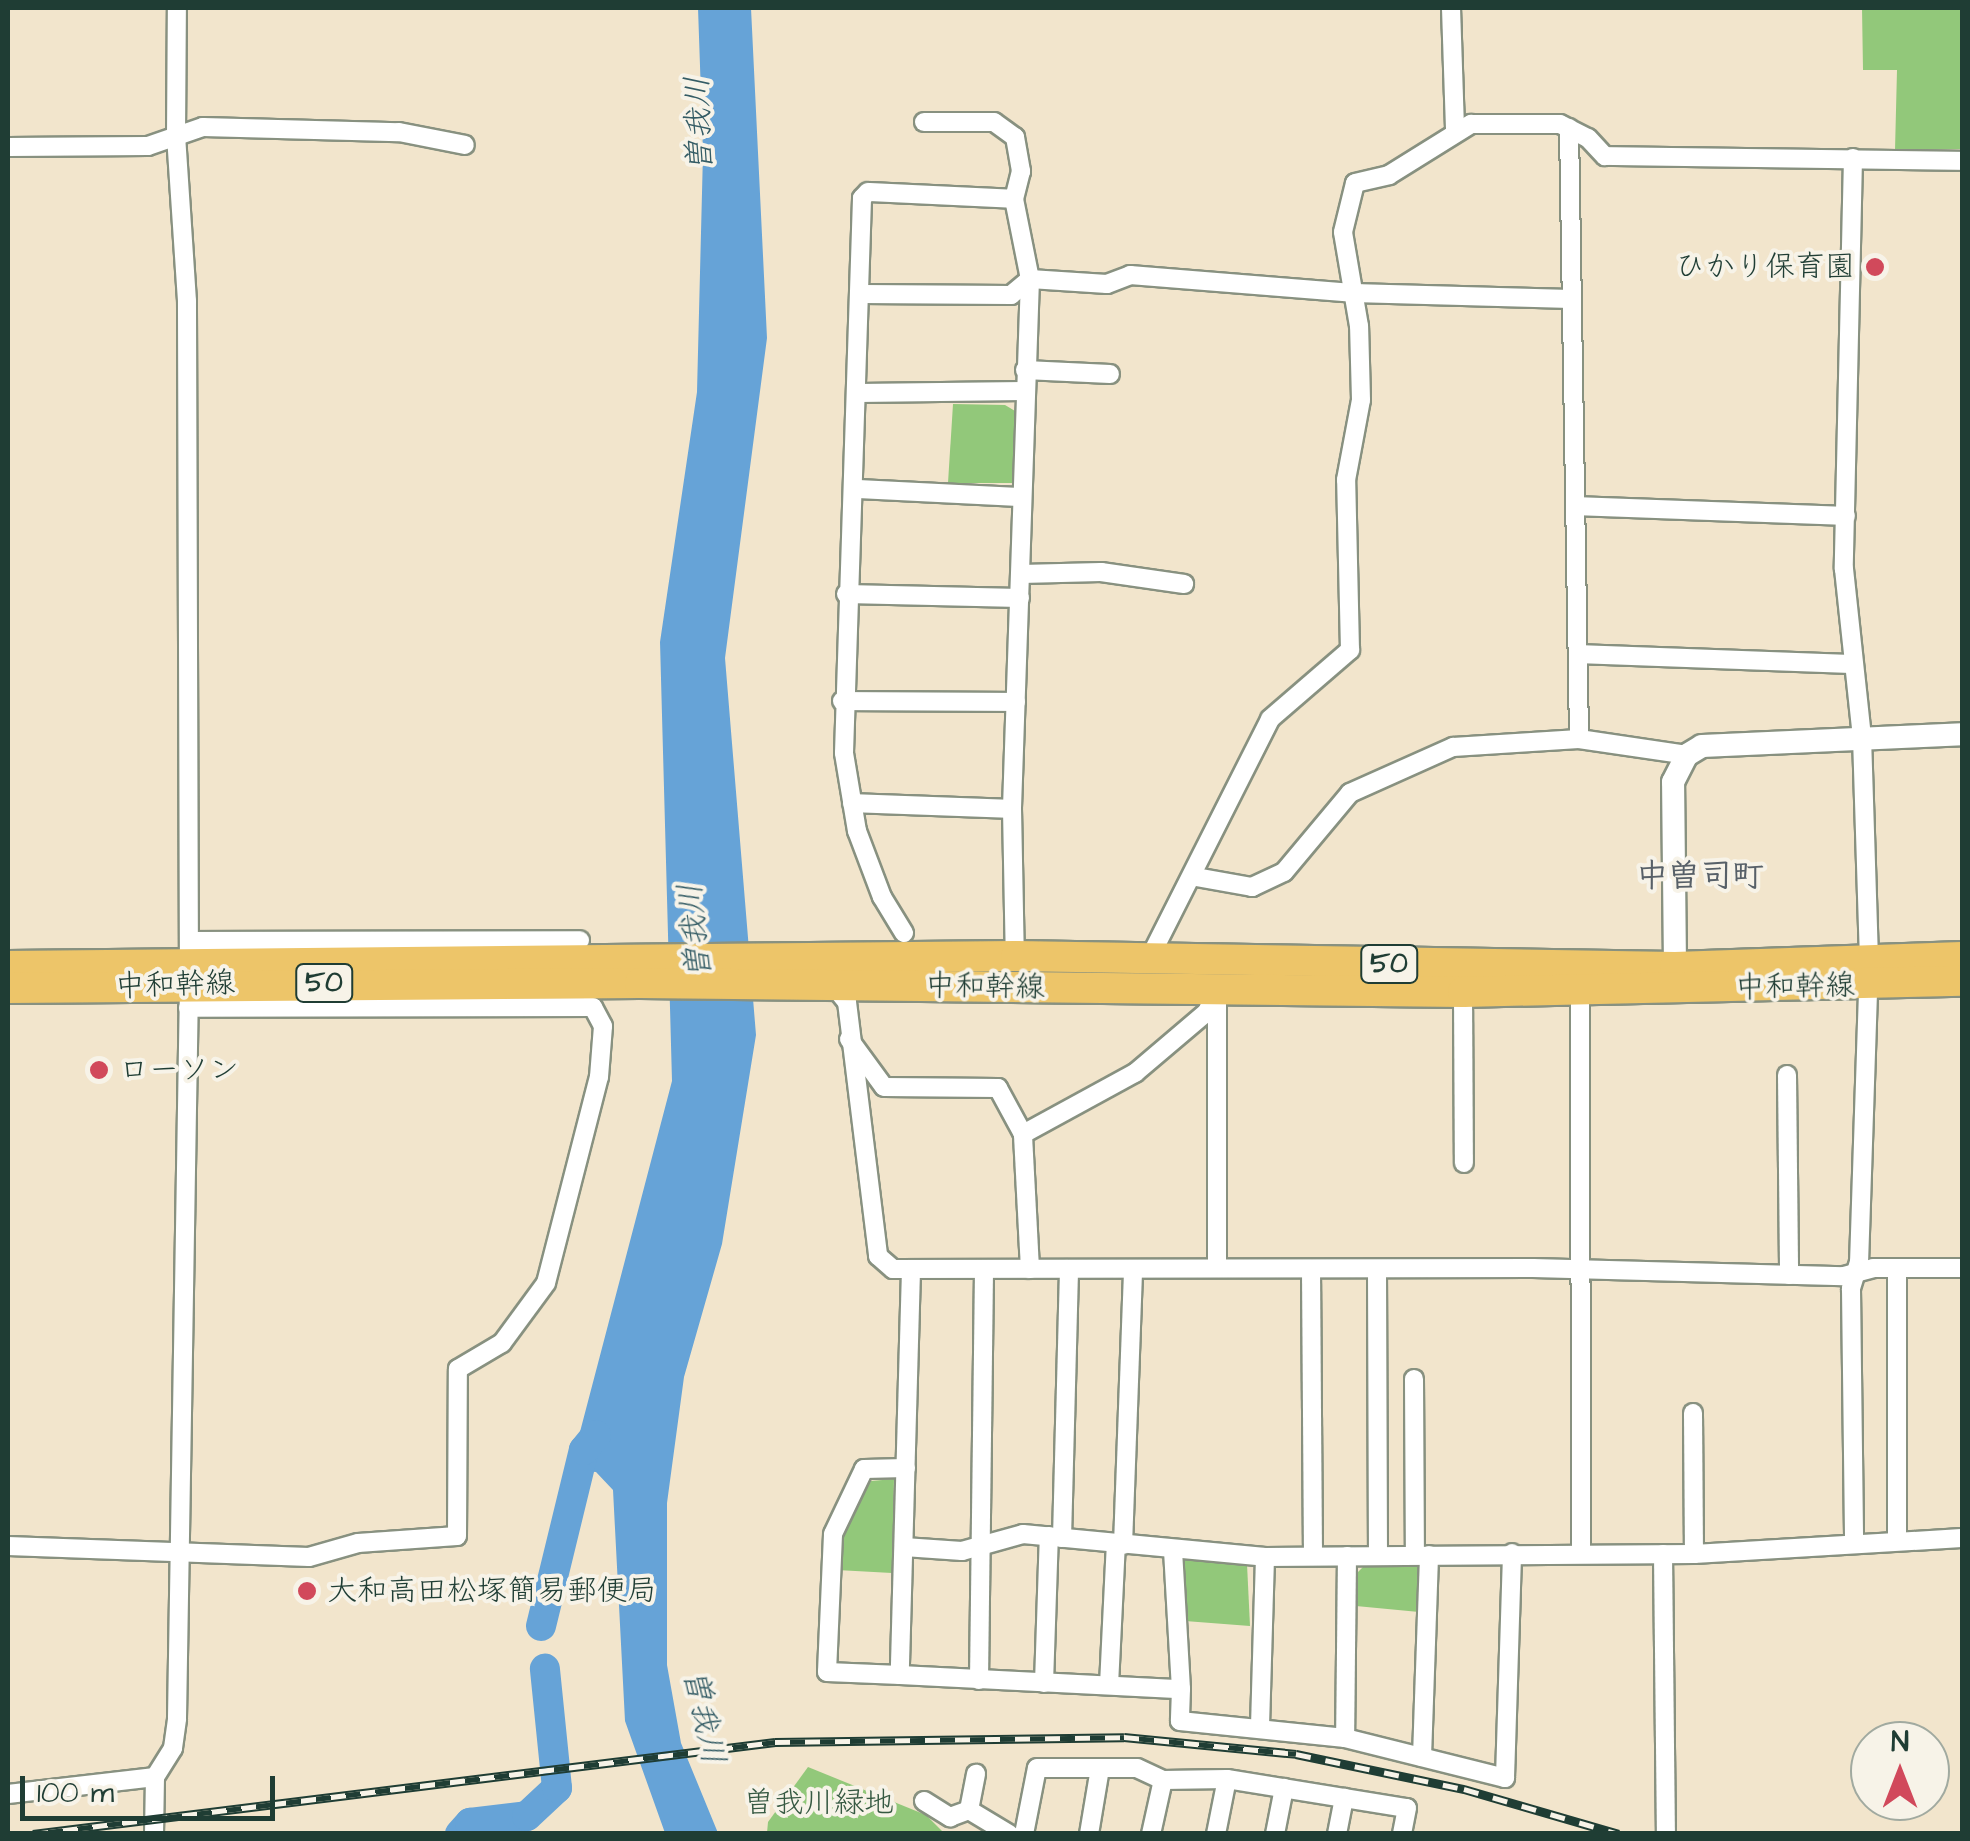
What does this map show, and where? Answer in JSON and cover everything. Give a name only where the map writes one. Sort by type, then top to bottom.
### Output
[{"type":"main road","name":"中和幹線","points":[[825,976],[1016,956],[1148,974],[1463,992],[1580,991],[1869,974],[1962,956]]},
{"type":"main road","name":"中和幹線","points":[[8,966],[189,973],[639,971],[1015,987],[1148,974]]},
{"type":"main road","name":"中和幹線","points":[[1217,976],[1675,966],[1962,982]]},
{"type":"main road","name":"中和幹線","points":[[8,988],[189,973]]},
{"type":"street","points":[[154,1834],[155,1777],[172,1748],[177,1718],[189,973],[187,301],[176,136],[178,8]]},
{"type":"street","points":[[1451,8],[1455,130]]},
{"type":"street","points":[[924,122],[994,122],[1014,137],[1021,171],[1014,199],[1030,279],[1012,809],[1015,987]]},
{"type":"street","points":[[1148,974],[1270,719],[1350,650],[1346,480],[1361,400],[1344,232],[1355,183],[1388,174],[1455,130],[1471,124],[1569,128],[1605,156],[1962,161]]},
{"type":"street","points":[[8,148],[148,146],[203,128],[399,132],[465,145]]},
{"type":"street","points":[[1569,128],[1580,739]]},
{"type":"street","points":[[1853,158],[1846,516],[1849,664],[1862,737],[1869,974],[1854,1273],[1854,1542]]},
{"type":"street","points":[[904,933],[882,896],[852,804],[842,701],[846,594],[857,489],[862,294],[859,220],[868,192],[1014,199]]},
{"type":"street","points":[[862,294],[1011,295],[1030,279],[1107,284],[1130,275],[1352,294],[1571,299]]},
{"type":"street","points":[[1025,370],[1110,374]]},
{"type":"street","points":[[858,392],[1024,391]]},
{"type":"street","points":[[857,489],[1020,497]]},
{"type":"street","points":[[1576,506],[1846,516]]},
{"type":"street","points":[[1021,574],[1100,572],[1184,584]]},
{"type":"street","points":[[846,594],[1020,598]]},
{"type":"street","points":[[1579,654],[1849,664]]},
{"type":"street","points":[[842,701],[1016,702]]},
{"type":"street","points":[[1675,966],[1674,782],[1687,756],[1702,746],[1962,734]]},
{"type":"street","points":[[1196,876],[1252,887],[1284,872],[1350,793],[1425,755],[1580,739],[1687,756]]},
{"type":"street","points":[[852,804],[1012,809]]},
{"type":"street","points":[[189,973],[580,940]]},
{"type":"street","points":[[8,1546],[309,1557],[358,1544],[458,1536],[458,1369],[502,1343],[546,1283],[598,1077],[604,1026],[592,1007],[189,973]]},
{"type":"street","points":[[825,976],[847,1002],[878,1256],[893,1269],[1583,1269],[1789,1275],[1962,1268]]},
{"type":"street","points":[[1024,1134],[1135,1073],[1207,1012],[1217,976]]},
{"type":"street","points":[[1217,976],[1217,1267]]},
{"type":"street","points":[[1580,991],[1581,1554]]},
{"type":"street","points":[[1463,992],[1464,1164]]},
{"type":"street","points":[[849,1039],[884,1087],[998,1088],[1024,1134],[1030,1269]]},
{"type":"street","points":[[1788,1075],[1789,1275]]},
{"type":"street","points":[[1897,1268],[1897,1541]]},
{"type":"street","points":[[1044,1683],[1070,1269]]},
{"type":"street","points":[[1109,1685],[1133,1269]]},
{"type":"street","points":[[1311,1269],[1314,1556]]},
{"type":"street","points":[[900,1675],[911,1270]]},
{"type":"street","points":[[1376,1270],[1378,1555]]},
{"type":"street","points":[[979,1680],[984,1271]]},
{"type":"street","points":[[1414,1380],[1422,1555],[1422,1757]]},
{"type":"street","points":[[1693,1413],[1694,1554]]},
{"type":"street","points":[[906,1468],[864,1469],[833,1534],[827,1672],[1181,1689]]},
{"type":"street","points":[[904,1547],[962,1552],[1023,1534],[1265,1557],[1694,1554],[1962,1538]]},
{"type":"street","points":[[1174,1550],[1180,1722],[1260,1726],[1345,1738],[1505,1778],[1512,1554]]},
{"type":"street","points":[[1663,1554],[1666,1834]]},
{"type":"street","points":[[1345,1738],[1347,1556]]},
{"type":"street","points":[[1260,1726],[1265,1557]]},
{"type":"street","points":[[1024,1834],[1038,1768],[1137,1768],[1163,1780],[1228,1779],[1407,1808],[1402,1834]]},
{"type":"street","points":[[1089,1834],[1100,1768]]},
{"type":"street","points":[[969,1810],[976,1774]]},
{"type":"street","points":[[8,1794],[155,1777]]},
{"type":"street","points":[[1216,1834],[1228,1779]]},
{"type":"street","points":[[1151,1834],[1163,1780]]},
{"type":"street","points":[[1275,1834],[1284,1788]]},
{"type":"street","points":[[1338,1834],[1344,1798]]},
{"type":"street","points":[[924,1801],[950,1816],[969,1810],[1010,1834]]},
{"type":"green space","points":[[1862,8],[1962,8],[1962,149],[1895,150],[1897,70],[1863,70]]},
{"type":"green space","points":[[953,404],[1005,405],[1020,414],[1018,483],[948,483]]},
{"type":"green space","points":[[894,1479],[892,1573],[837,1570],[843,1529],[871,1481]]},
{"type":"green space","points":[[1182,1558],[1247,1564],[1250,1626],[1185,1621]]},
{"type":"green space","points":[[1366,1564],[1421,1564],[1419,1612],[1356,1606],[1355,1575]]},
{"type":"green space","name":"曽我川緑地","points":[[808,1767],[926,1815],[944,1833],[767,1833],[768,1822]]},
{"type":"water","name":"曽我川","points":[[698,8],[751,8],[767,338],[725,658],[756,1035],[722,1244],[684,1377],[667,1503],[667,1665],[681,1743],[718,1833],[665,1833],[625,1721],[613,1490],[596,1472],[570,1470],[672,1081],[660,642],[697,392],[703,153]]},
{"type":"waterway","points":[[541,1626],[584,1450],[596,1435]]},
{"type":"waterway","points":[[460,1834],[470,1823],[527,1816],[557,1788],[545,1669]]},
{"type":"railway","points":[[33,1834],[775,1742],[1124,1737],[1296,1754],[1464,1789],[1619,1834]]},
{"type":"place","name":"ひかり保育園","points":[[1875,267]]},
{"type":"place","name":"ローソン","points":[[99,1070]]},
{"type":"place","name":"大和高田松塚簡易郵便局","points":[[307,1591]]},
{"type":"district","name":"中曽司町","points":[[1700,877]]}]
